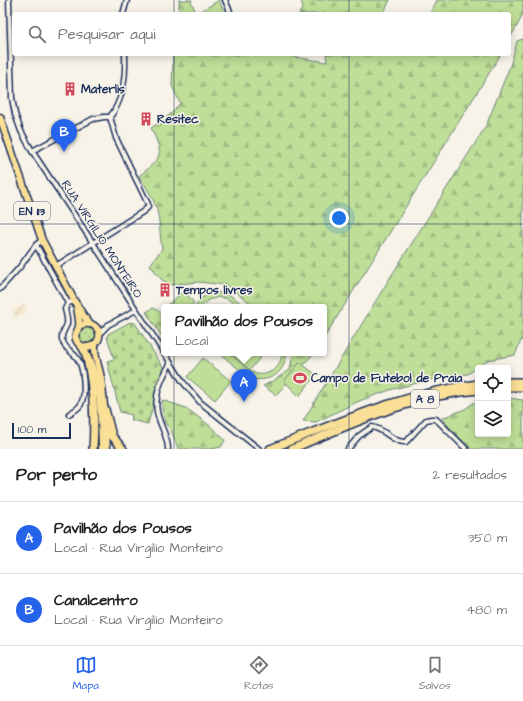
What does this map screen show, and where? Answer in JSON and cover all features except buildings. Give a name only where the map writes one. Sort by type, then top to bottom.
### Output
[{"type":"highway","points":[[83,348],[90,368],[94,434],[93,449]]},
{"type":"highway","points":[[511,382],[523,382]]},
{"type":"highway","name":"A 8","points":[[270,449],[395,401],[427,392],[475,384]]},
{"type":"highway","points":[[511,388],[523,388]]},
{"type":"highway","name":"A 8","points":[[292,449],[400,405],[431,397],[475,390]]},
{"type":"highway","points":[[105,409],[112,436],[123,449]]},
{"type":"main road","name":"EN 113","points":[[0,117],[42,240],[89,324]]},
{"type":"main road","name":"EN 113","points":[[76,302],[80,326],[77,329],[76,340],[83,348],[93,368],[98,395],[102,449]]},
{"type":"main road","points":[[80,326],[89,324],[96,327],[99,334],[98,340],[95,344],[95,356],[100,376],[105,409],[107,449]]},
{"type":"main road","points":[[83,348],[95,344]]},
{"type":"street","name":"RUA VIRGÍLIO MONTEIRO","points":[[9,0],[14,108],[18,125],[32,151],[161,350]]},
{"type":"street","points":[[124,12],[127,0]]},
{"type":"street","points":[[225,0],[230,12]]},
{"type":"street","points":[[110,117],[115,110],[123,90],[125,56]]},
{"type":"street","points":[[32,151],[93,119],[110,117]]},
{"type":"street","points":[[56,266],[144,211],[148,207],[147,201],[116,138],[110,117]]},
{"type":"street","points":[[0,289],[19,268],[36,245],[42,240]]},
{"type":"street","points":[[36,245],[68,303]]},
{"type":"street","points":[[68,303],[76,302]]},
{"type":"street","points":[[68,303],[65,309],[67,324],[63,331],[62,340],[67,349],[79,361],[83,380],[81,405],[70,414]]},
{"type":"street","points":[[99,334],[108,325],[136,310]]},
{"type":"street","points":[[96,327],[108,325]]},
{"type":"street","name":"RUA VIRGÍLIO MONTEIRO","points":[[165,356],[196,399],[259,449]]},
{"type":"street","points":[[168,447],[164,431],[158,417],[156,404],[160,385],[170,364]]},
{"type":"street","points":[[350,448],[359,436],[372,427],[379,428],[400,442],[406,442],[426,420],[436,419],[466,449]]},
{"type":"shaded area","points":[[24,304],[27,311],[16,318],[12,311]]},
{"type":"green space","points":[[179,0],[192,0],[191,2],[196,12],[179,12]]},
{"type":"green space","points":[[219,0],[224,12],[200,12]]},
{"type":"green space","points":[[301,0],[390,0],[384,12],[300,12],[303,7]]},
{"type":"green space","points":[[437,0],[523,0],[523,15],[511,36],[511,12],[431,12]]},
{"type":"green space","points":[[523,39],[523,336],[515,355],[488,360],[481,365],[475,365],[475,369],[468,374],[429,380],[390,390],[359,401],[316,422],[303,421],[388,281],[486,126],[510,66],[517,41]]},
{"type":"green space","points":[[172,56],[292,56],[327,62],[326,56],[500,56],[327,333],[327,304],[252,304],[226,285],[198,282],[171,285],[162,280],[150,265],[162,249],[159,219],[153,199],[139,176],[153,164],[159,155],[158,144],[151,128],[172,113],[180,103],[172,86]]},
{"type":"green space","points":[[184,291],[194,303],[193,304],[169,304]]},
{"type":"green space","points":[[216,292],[230,295],[242,304],[234,304],[228,299],[220,297],[208,300],[204,304],[197,304],[201,298]]},
{"type":"green space","points":[[153,308],[161,314],[161,335],[146,312]]},
{"type":"green space","points":[[130,322],[135,323],[163,367],[148,424],[131,420],[132,415],[120,412],[107,361],[114,359],[107,337],[108,334]]},
{"type":"green space","points":[[87,327],[93,330],[96,336],[93,342],[87,345],[81,342],[78,336],[81,330]]},
{"type":"green space","points":[[223,356],[234,356],[253,372],[265,374],[276,368],[282,356],[286,356],[283,366],[275,375],[265,379],[251,379]]},
{"type":"green space","points":[[233,356],[262,356],[250,370]]},
{"type":"green space","points":[[292,356],[311,356],[276,395],[263,386],[271,382],[290,370]]},
{"type":"green space","points":[[203,358],[231,381],[215,400],[187,377]]},
{"type":"green space","name":"Campo de Futebol de Praia","points":[[300,362],[316,375],[299,396],[284,381]]},
{"type":"green space","points":[[511,398],[523,400],[523,449],[471,449],[442,418],[465,409],[475,402],[475,437],[511,437]]},
{"type":"green space","points":[[162,400],[186,408],[209,425],[225,440],[221,447],[211,449],[178,449],[171,430],[165,423]]},
{"type":"place","name":"Materlis","points":[[70,89]]},
{"type":"place","name":"Resitec","points":[[146,119]]},
{"type":"place","name":"Canalcentro","points":[[64,152]]},
{"type":"place","name":"Tempos livres","points":[[165,290]]},
{"type":"place","name":"Campo de Futebol de Praia","points":[[300,378]]},
{"type":"place","name":"Pavilhão dos Pousos","points":[[244,402]]}]
